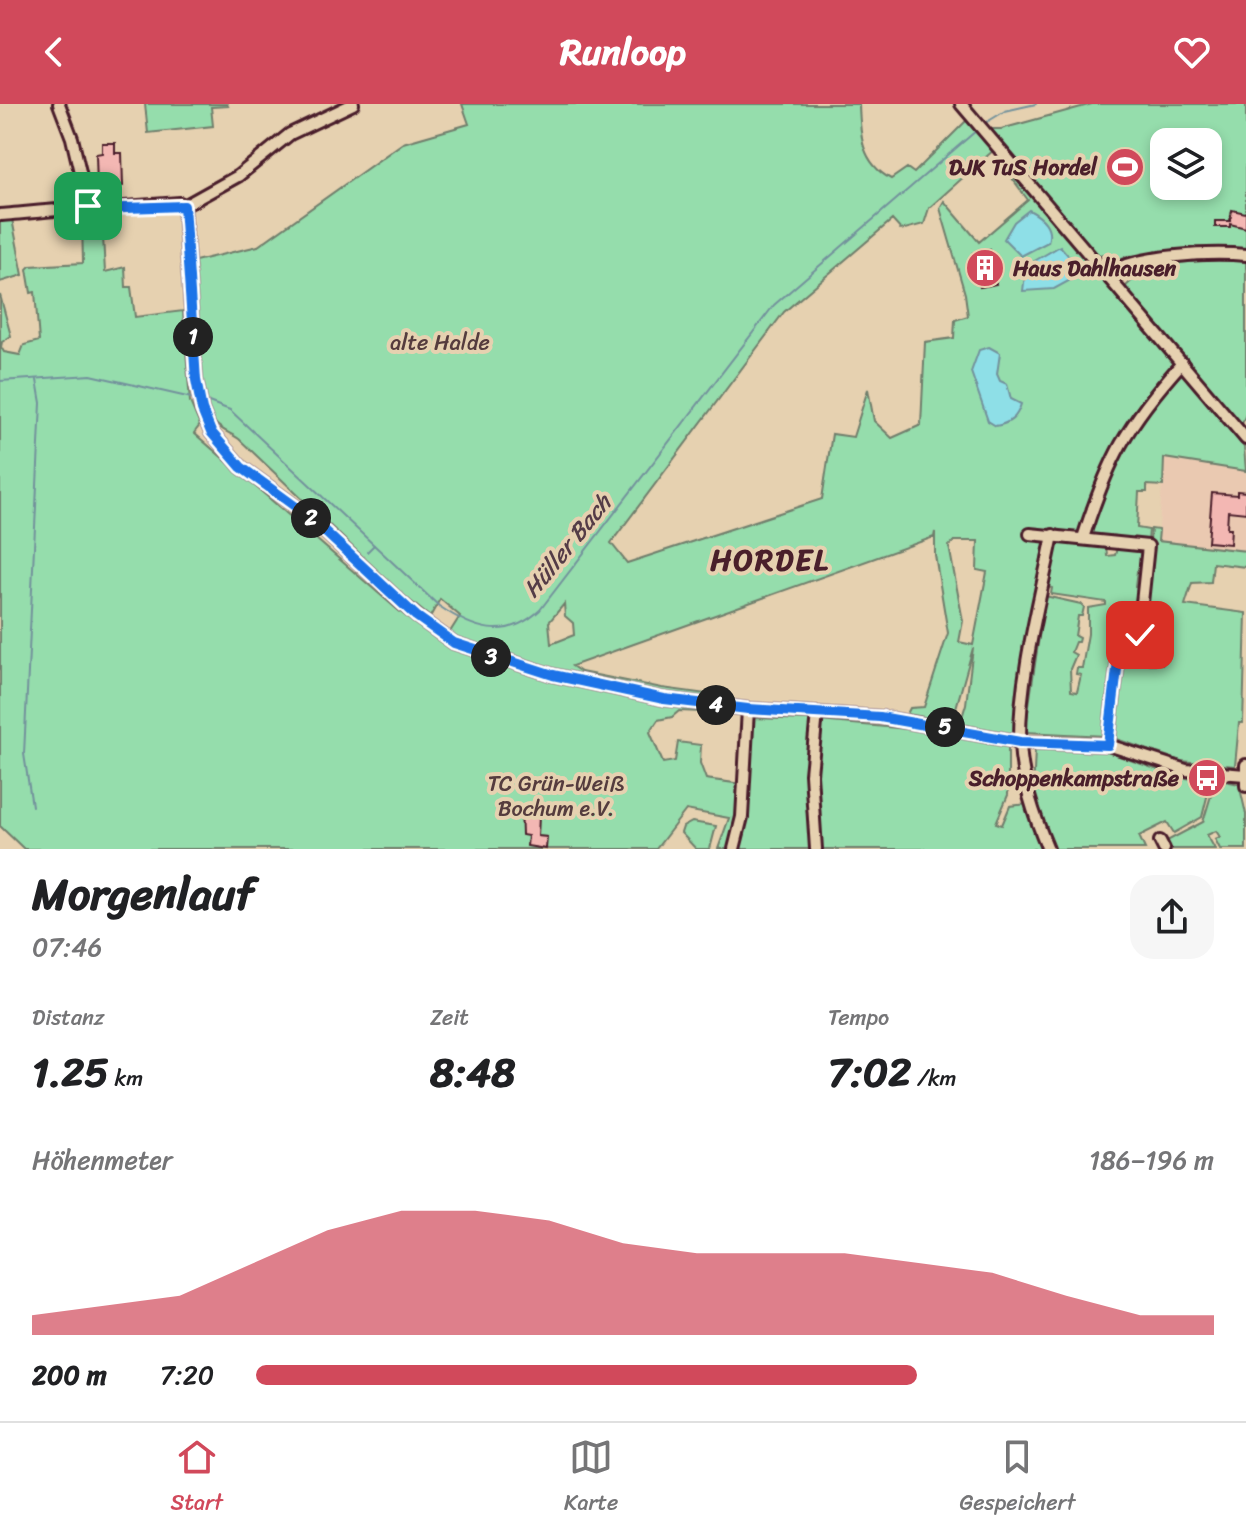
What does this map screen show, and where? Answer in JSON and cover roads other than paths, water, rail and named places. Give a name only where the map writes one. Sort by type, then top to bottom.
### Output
[{"type":"street","points":[[59,104],[72,138],[88,206]]},
{"type":"street","points":[[0,215],[76,211],[88,206],[97,209],[184,206],[238,176],[290,134],[353,104]]},
{"type":"street","points":[[961,104],[1246,439]]},
{"type":"street","points":[[184,206],[197,389],[211,432],[231,458],[307,515],[416,616],[454,643],[489,656],[608,689],[748,709],[880,717],[1020,742],[1108,745],[1186,770],[1245,775]]},
{"type":"street","points":[[1107,274],[1133,261],[1246,255]]},
{"type":"street","points":[[1083,538],[1105,474],[1122,439],[1144,405],[1182,363]]},
{"type":"street","points":[[1030,534],[1148,546],[1137,650],[1119,652],[1108,745]]},
{"type":"street","points":[[1048,849],[1027,790],[1020,742],[1030,657],[1053,535]]},
{"type":"street","points":[[734,849],[742,817],[748,709]]},
{"type":"street","points":[[816,849],[811,774],[817,713]]},
{"type":"street","points":[[1246,768],[1246,786]]},
{"type":"water","points":[[1029,210],[1045,223],[1049,231],[1048,242],[1021,256],[1004,239],[1014,222]]},
{"type":"water","points":[[1060,246],[1073,261],[1076,277],[1054,289],[1023,291],[1026,266]]},
{"type":"water","points":[[989,347],[1000,353],[997,374],[1000,381],[1007,384],[1011,399],[1021,404],[1012,419],[996,426],[988,421],[971,372],[979,350]]},
{"type":"waterway","name":"Hüller Bach","points":[[982,125],[1005,111],[1036,104]]},
{"type":"waterway","name":"Hüller Bach","points":[[206,401],[230,410],[439,606],[477,626],[489,629],[514,626],[540,610],[774,305],[977,130]]},
{"type":"waterway","name":"Hüller Bach","points":[[0,381],[91,375],[196,399]]},
{"type":"waterway","points":[[32,806],[24,754],[41,403],[37,380]]},
{"type":"waterway","points":[[367,552],[374,545]]},
{"type":"place","name":"DJK TuS Hordel","points":[[1125,167]]},
{"type":"place","name":"Haus Dahlhausen","points":[[985,268]]},
{"type":"place","name":"Schoppenkampstraße","points":[[1207,778]]},
{"type":"district","name":"HORDEL","points":[[770,560]]},
{"type":"park label","name":"alte Halde","points":[[440,342]]},
{"type":"park label","name":"TC Grün-Weiß Bochum e.V.","points":[[556,796]]}]
